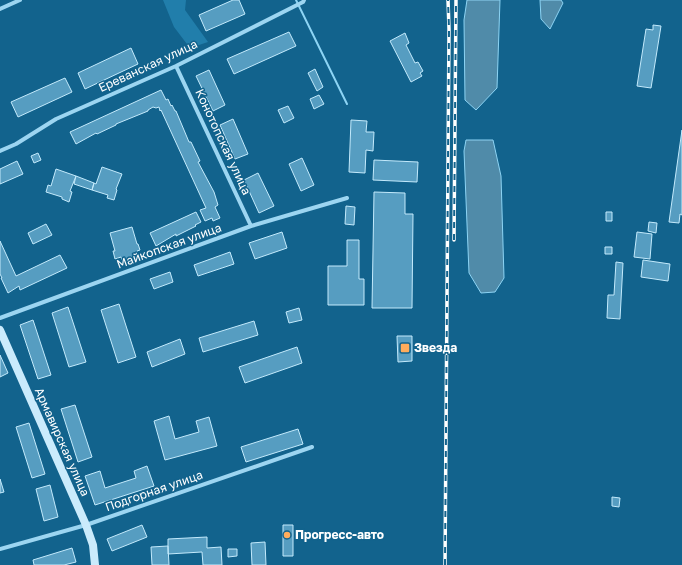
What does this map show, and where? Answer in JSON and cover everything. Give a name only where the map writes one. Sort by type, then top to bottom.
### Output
[{"type":"main road","name":"Армавирская улица","points":[[0,330],[86,525],[93,545],[95,565]]},
{"type":"street","points":[[0,9],[20,0]]},
{"type":"street","name":"Ереванская улица","points":[[0,151],[16,144],[56,119],[176,66],[303,2],[304,0]]},
{"type":"street","name":"Конотопская улица","points":[[176,66],[251,226]]},
{"type":"street","name":"Майкопская улица","points":[[0,318],[251,226],[347,198]]},
{"type":"street","name":"Подгорная улица","points":[[0,549],[86,525],[312,447]]},
{"type":"shaded area","points":[[163,0],[186,0],[185,10],[208,42],[190,48],[174,27]]},
{"type":"shaded area","points":[[467,0],[500,0],[497,88],[476,110],[465,100],[464,20]]},
{"type":"shaded area","points":[[540,0],[561,0],[563,3],[550,29],[541,19]]},
{"type":"shaded area","points":[[466,140],[493,140],[501,176],[504,278],[495,292],[481,293],[469,273],[464,151]]},
{"type":"building","points":[[233,0],[239,0],[245,14],[206,31],[199,15]]},
{"type":"building","points":[[653,25],[661,26],[651,88],[637,86],[646,29],[653,30]]},
{"type":"building","points":[[289,32],[296,46],[234,74],[227,59]]},
{"type":"building","points":[[405,33],[409,43],[406,45],[415,63],[418,62],[423,71],[420,73],[422,76],[411,82],[390,41]]},
{"type":"building","points":[[131,48],[138,64],[85,89],[78,73]]},
{"type":"building","points":[[315,69],[323,87],[317,91],[308,73]]},
{"type":"building","points":[[209,70],[225,105],[213,111],[196,76]]},
{"type":"building","points":[[65,78],[72,92],[18,117],[11,102]]},
{"type":"building","points":[[161,90],[166,100],[168,99],[171,106],[172,105],[176,111],[189,142],[191,142],[200,161],[198,162],[214,192],[218,205],[215,207],[220,218],[213,221],[212,218],[205,221],[200,210],[206,208],[159,107],[153,107],[148,111],[116,124],[97,134],[96,133],[76,144],[70,132]]},
{"type":"building","points":[[319,95],[324,104],[314,109],[310,99]]},
{"type":"building","points":[[288,106],[294,118],[284,123],[278,110]]},
{"type":"building","points":[[233,119],[248,154],[235,159],[220,125]]},
{"type":"building","points":[[351,120],[367,121],[366,132],[374,132],[373,151],[366,150],[365,173],[349,172]]},
{"type":"building","points":[[682,130],[682,215],[680,214],[679,223],[669,222]]},
{"type":"building","points":[[38,153],[41,160],[34,163],[31,156]]},
{"type":"building","points":[[302,158],[314,185],[301,191],[289,164]]},
{"type":"building","points":[[374,160],[418,162],[417,182],[373,180]]},
{"type":"building","points":[[17,161],[23,174],[0,184],[0,169]]},
{"type":"building","points":[[102,167],[122,174],[116,189],[114,200],[107,198],[108,195],[92,190],[94,183],[96,184]]},
{"type":"building","points":[[56,169],[76,176],[70,191],[72,192],[69,202],[62,199],[62,197],[46,192],[48,185],[51,186]]},
{"type":"building","points":[[258,173],[274,206],[259,213],[244,180]]},
{"type":"building","points":[[76,176],[94,183],[92,190],[74,184]]},
{"type":"building","points":[[374,192],[405,193],[405,214],[413,214],[412,308],[372,308]]},
{"type":"building","points":[[346,206],[355,207],[354,225],[345,224]]},
{"type":"building","points":[[196,212],[201,222],[156,246],[150,233]]},
{"type":"building","points":[[606,212],[612,212],[612,221],[606,221]]},
{"type":"building","points":[[649,222],[657,223],[656,233],[648,231]]},
{"type":"building","points":[[46,224],[52,235],[33,244],[28,233]]},
{"type":"building","points":[[132,227],[140,250],[137,251],[138,255],[122,260],[121,257],[115,259],[113,251],[115,251],[110,233]]},
{"type":"building","points":[[282,232],[287,248],[255,259],[249,243]]},
{"type":"building","points":[[637,232],[652,234],[650,259],[634,257]]},
{"type":"building","points":[[347,240],[359,240],[359,279],[364,279],[364,305],[328,305],[328,266],[347,266]]},
{"type":"building","points":[[0,241],[16,276],[60,255],[67,268],[20,290],[19,286],[8,293],[0,274]]},
{"type":"building","points":[[605,247],[612,247],[612,254],[605,254]]},
{"type":"building","points":[[230,252],[234,264],[198,276],[194,265]]},
{"type":"building","points":[[643,260],[670,264],[668,281],[641,277]]},
{"type":"building","points":[[616,262],[623,263],[620,319],[607,318],[608,295],[614,295]]},
{"type":"building","points":[[170,272],[173,282],[154,289],[150,279]]},
{"type":"building","points":[[119,304],[136,357],[118,363],[101,310]]},
{"type":"building","points":[[68,307],[86,362],[69,367],[52,313]]},
{"type":"building","points":[[299,308],[302,320],[289,323],[286,312]]},
{"type":"building","points":[[33,320],[51,375],[38,379],[20,325]]},
{"type":"building","points":[[254,321],[258,335],[203,352],[199,338]]},
{"type":"building","points":[[397,336],[412,336],[412,361],[398,362]]},
{"type":"building","points":[[180,339],[185,354],[152,367],[147,352]]},
{"type":"building","points":[[297,347],[302,363],[245,383],[239,367]]},
{"type":"building","points":[[0,355],[8,373],[0,377]]},
{"type":"building","points":[[75,405],[92,457],[78,462],[61,409]]},
{"type":"building","points":[[169,416],[175,439],[199,432],[196,421],[209,417],[217,446],[165,460],[154,421]]},
{"type":"building","points":[[29,423],[45,474],[32,478],[16,427]]},
{"type":"building","points":[[298,429],[303,444],[246,462],[241,447]]},
{"type":"building","points":[[147,466],[154,486],[95,505],[85,476],[100,471],[105,488],[136,478],[134,471]]},
{"type":"building","points":[[0,479],[4,492],[0,493]]},
{"type":"building","points":[[50,485],[58,517],[44,521],[36,489]]},
{"type":"building","points":[[612,497],[620,498],[619,507],[612,506]]},
{"type":"building","points":[[142,525],[147,537],[112,551],[107,539]]},
{"type":"building","points":[[283,525],[293,525],[293,556],[283,556]]},
{"type":"building","points":[[207,537],[207,548],[221,547],[222,565],[203,565],[202,552],[168,554],[168,539]]},
{"type":"building","points":[[265,542],[266,565],[252,565],[251,543]]},
{"type":"building","points":[[168,546],[169,565],[152,565],[151,547]]},
{"type":"building","points":[[72,548],[76,562],[64,565],[34,565],[33,560]]},
{"type":"building","points":[[228,549],[237,549],[237,556],[228,557]]},
{"type":"waterway","points":[[296,0],[347,104]]},
{"type":"railway","points":[[445,565],[448,0]]},
{"type":"railway","points":[[454,240],[456,0]]},
{"type":"place","name":"Звезда","points":[[405,348]]},
{"type":"place","name":"Прогресс-авто","points":[[287,535]]}]
